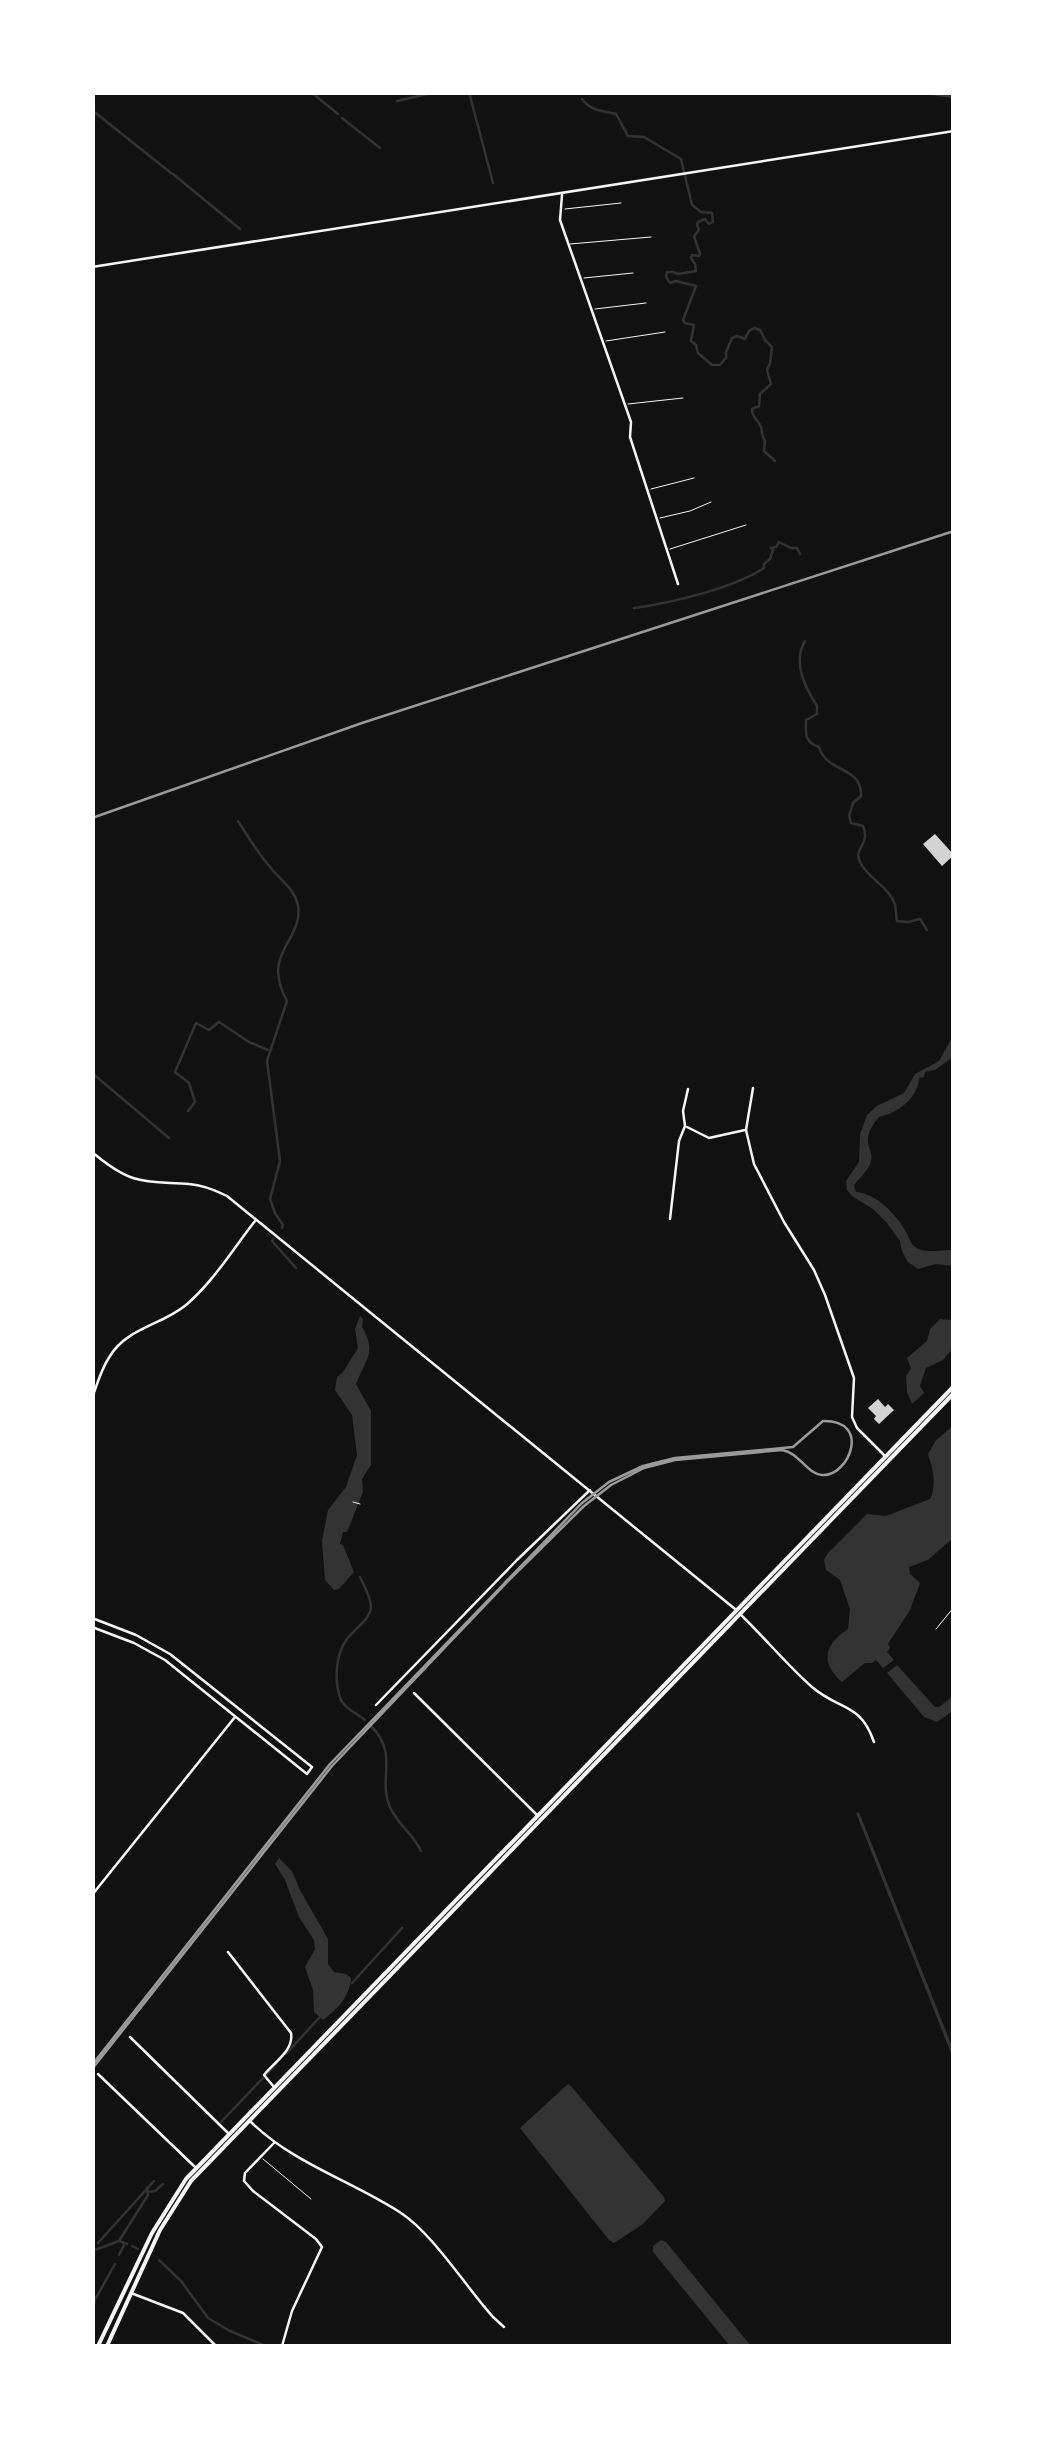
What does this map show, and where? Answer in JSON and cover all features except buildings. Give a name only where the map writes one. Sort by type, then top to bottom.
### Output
[{"type":"main road","points":[[107,2346],[160,2230],[200,2172],[954,1386]]},
{"type":"main road","points":[[887,1458],[954,1393]]},
{"type":"main road","points":[[98,2346],[152,2232],[196,2168],[738,1612]]},
{"type":"street","points":[[92,267],[954,131]]},
{"type":"street","points":[[562,194],[560,220],[631,422],[630,437],[678,584]]},
{"type":"street","points":[[670,1218],[688,1088]]},
{"type":"street","points":[[753,1088],[746,1130],[754,1164],[814,1270],[850,1361],[854,1378],[852,1417],[857,1428],[887,1458]]},
{"type":"street","points":[[684,1126],[709,1138],[746,1130]]},
{"type":"street","points":[[92,1152],[133,1178],[192,1184],[227,1196],[738,1612],[816,1690],[861,1717],[874,1742]]},
{"type":"street","points":[[92,1399],[113,1351],[126,1338],[190,1302],[257,1220]]},
{"type":"street","points":[[376,1705],[516,1560],[590,1490]]},
{"type":"street","points":[[92,1618],[159,1647],[312,1768],[307,1774],[155,1654],[92,1626]]},
{"type":"street","points":[[414,1693],[538,1816]]},
{"type":"street","points":[[92,1895],[236,1716]]},
{"type":"street","points":[[228,1952],[291,2032],[290,2047],[264,2075],[274,2087]]},
{"type":"street","points":[[130,2038],[230,2134]]},
{"type":"street","points":[[98,2074],[196,2168]]},
{"type":"street","points":[[250,2120],[274,2142],[411,2221],[504,2326]]},
{"type":"street","points":[[274,2142],[245,2173],[246,2184],[322,2246],[292,2311],[282,2346]]},
{"type":"street","points":[[131,2293],[183,2314],[216,2346]]},
{"type":"lane","points":[[562,210],[621,203]]},
{"type":"lane","points":[[569,244],[651,237]]},
{"type":"lane","points":[[581,278],[634,273]]},
{"type":"lane","points":[[592,310],[646,303]]},
{"type":"lane","points":[[603,342],[665,332]]},
{"type":"lane","points":[[625,404],[683,398]]},
{"type":"lane","points":[[648,490],[694,478]]},
{"type":"lane","points":[[657,519],[711,502]]},
{"type":"lane","points":[[667,550],[746,525]]},
{"type":"lane","points":[[936,1629],[954,1607]]},
{"type":"lane","points":[[260,2157],[311,2199]]},
{"type":"path","points":[[353,1502],[360,1504]]},
{"type":"shaded area","points":[[953,1036],[953,1057],[925,1072],[906,1104],[879,1117],[872,1126],[868,1140],[870,1164],[854,1185],[856,1192],[878,1201],[891,1212],[918,1249],[953,1250],[953,1266],[936,1264],[918,1269],[908,1262],[887,1223],[852,1196],[846,1181],[859,1162],[860,1134],[867,1115],[904,1093],[915,1074],[939,1061]]},
{"type":"shaded area","points":[[360,1316],[369,1349],[356,1384],[371,1411],[371,1465],[362,1479],[363,1492],[340,1544],[354,1572],[334,1590],[325,1580],[322,1541],[328,1510],[346,1487],[357,1455],[352,1415],[335,1390],[337,1377],[358,1348],[355,1329]]},
{"type":"shaded area","points":[[940,1319],[953,1320],[953,1348],[943,1360],[926,1368],[920,1386],[924,1393],[912,1404],[907,1392],[906,1376],[911,1368],[907,1358],[927,1341],[930,1329]]},
{"type":"shaded area","points":[[953,1426],[953,1538],[928,1560],[909,1567],[910,1574],[920,1583],[910,1610],[888,1644],[887,1652],[894,1660],[883,1668],[876,1660],[865,1663],[842,1682],[830,1667],[828,1654],[834,1641],[848,1629],[850,1609],[840,1580],[826,1570],[824,1560],[867,1514],[886,1516],[930,1499],[934,1483],[928,1454],[936,1440]]},
{"type":"shaded area","points":[[897,1665],[935,1707],[953,1696],[953,1711],[937,1722],[924,1717],[887,1673]]},
{"type":"shaded area","points":[[859,1812],[953,2049],[953,2058],[856,1813]]},
{"type":"shaded area","points":[[279,1858],[292,1871],[328,1939],[328,1964],[334,1972],[351,1978],[342,2002],[323,2020],[314,2012],[313,1990],[305,1967],[315,1949],[314,1940],[275,1864]]},
{"type":"shaded area","points":[[568,2084],[664,2197],[665,2201],[643,2224],[614,2243],[520,2128]]},
{"type":"shaded area","points":[[661,2240],[751,2346],[730,2346],[653,2252],[653,2246]]},
{"type":"waterway","points":[[311,92],[338,114]]},
{"type":"waterway","points":[[397,101],[436,92]]},
{"type":"waterway","points":[[469,92],[493,183]]},
{"type":"waterway","points":[[917,92],[954,97]]},
{"type":"waterway","points":[[582,99],[593,108],[616,114],[628,136],[644,137],[681,159],[692,205],[701,212],[712,213],[713,222],[709,224],[705,219],[697,225],[699,230],[694,236],[700,254],[691,258],[696,271],[667,272],[666,277],[670,283],[696,286],[683,320],[694,325],[691,341],[712,365],[720,365],[726,358],[732,338],[745,339],[754,328],[772,347],[767,370],[771,384],[760,394],[759,406],[752,409],[761,427],[764,451],[775,461]]},
{"type":"waterway","points":[[92,110],[171,173]]},
{"type":"waterway","points":[[342,118],[380,148]]},
{"type":"waterway","points":[[173,174],[240,229]]},
{"type":"waterway","points":[[634,608],[702,594],[736,582],[764,568],[771,548],[779,542],[797,548],[800,554]]},
{"type":"waterway","points":[[805,641],[800,667],[817,706],[817,714],[806,720],[807,737],[829,762],[850,774],[860,786],[861,796],[853,803],[849,816],[851,823],[863,826],[865,832],[858,857],[864,868],[892,899],[897,921],[920,919],[927,930]]},
{"type":"waterway","points":[[238,821],[298,905],[295,928],[278,970],[287,1001],[267,1061],[280,1161],[270,1199],[282,1228]]},
{"type":"waterway","points":[[188,1111],[195,1102],[189,1083],[175,1072],[196,1023],[209,1030],[219,1022],[268,1050]]},
{"type":"waterway","points":[[92,1073],[169,1138]]},
{"type":"waterway","points":[[273,1239],[296,1268]]},
{"type":"waterway","points":[[360,1577],[370,1599],[370,1612],[343,1645],[337,1677],[343,1703],[365,1720]]},
{"type":"waterway","points":[[370,1725],[384,1746],[390,1807],[421,1851]]},
{"type":"waterway","points":[[352,1983],[402,1928]]},
{"type":"waterway","points":[[286,2054],[319,2018]]},
{"type":"waterway","points":[[267,2074],[277,2063]]},
{"type":"waterway","points":[[221,2122],[263,2078]]},
{"type":"waterway","points":[[98,2243],[154,2181]]},
{"type":"waterway","points":[[149,2192],[163,2184]]},
{"type":"waterway","points":[[119,2241],[148,2195],[147,2188]]},
{"type":"waterway","points":[[92,2251],[119,2241],[127,2244]]},
{"type":"waterway","points":[[119,2255],[125,2243]]},
{"type":"waterway","points":[[132,2246],[138,2249]]},
{"type":"waterway","points":[[159,2260],[181,2281],[208,2318],[266,2346]]},
{"type":"waterway","points":[[92,2305],[115,2264]]},
{"type":"tram line","points":[[92,2065],[330,1764],[582,1503],[609,1482],[643,1466],[675,1458],[793,1447],[823,1421],[847,1429],[851,1448],[847,1459],[832,1473],[817,1474],[782,1450],[675,1460],[644,1468],[611,1485],[584,1506],[332,1766],[92,2069]]},
{"type":"railway","points":[[92,818],[362,723],[954,531]]}]
